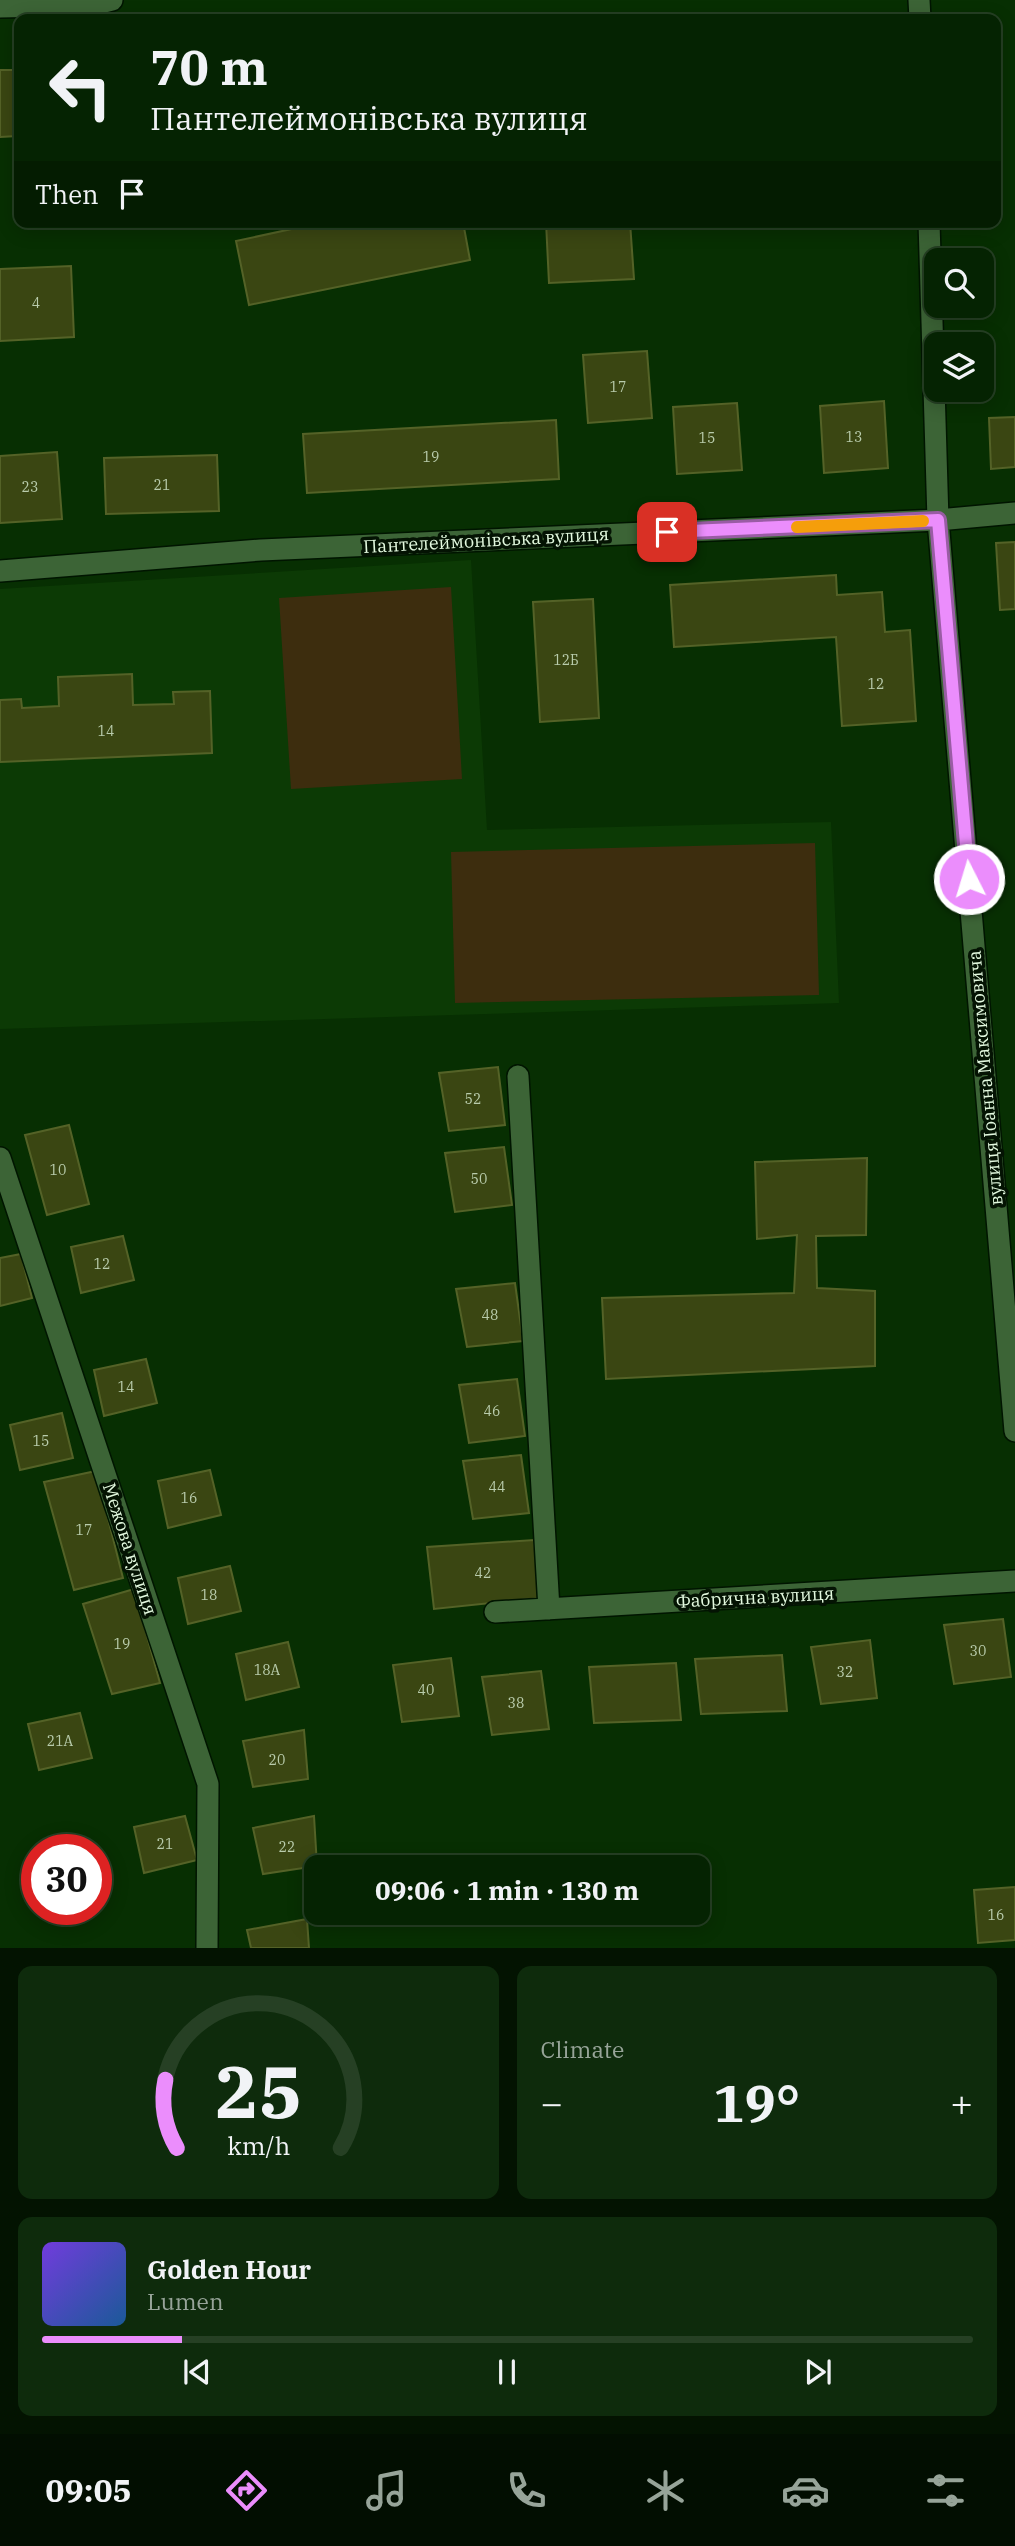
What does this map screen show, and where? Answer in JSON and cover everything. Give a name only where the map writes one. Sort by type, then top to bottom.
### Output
[{"type":"street","points":[[0,8],[92,5],[112,0]]},
{"type":"street","name":"вулиця Іоанна Максимовича","points":[[929,228],[938,520],[1015,1431]]},
{"type":"street","name":"Пантелеймонівська вулиця","points":[[0,571],[261,550],[938,520],[1015,513]]},
{"type":"street","points":[[518,1076],[549,1608]]},
{"type":"street","name":"Межова вулиця","points":[[0,1158],[208,1784],[207,1948]]},
{"type":"street","name":"Фабрична вулиця","points":[[495,1612],[1015,1581]]},
{"type":"shaded area","points":[[471,560],[487,830],[831,822],[839,1003],[0,1029],[0,589]]},
{"type":"shaded area","points":[[451,587],[462,779],[291,789],[279,598]]},
{"type":"shaded area","points":[[815,843],[819,995],[455,1003],[451,852]]},
{"type":"building","points":[[0,70],[14,70],[14,136],[0,137]]},
{"type":"building","points":[[296,228],[464,228],[470,260],[249,305],[236,241]]},
{"type":"building","points":[[546,228],[630,228],[634,279],[549,283]]},
{"type":"building","points":[[71,266],[74,337],[0,341],[0,269]]},
{"type":"building","points":[[647,351],[652,418],[588,423],[583,355]]},
{"type":"building","points":[[884,401],[888,468],[824,473],[820,406]]},
{"type":"building","points":[[737,403],[742,470],[677,474],[673,407]]},
{"type":"building","points":[[1015,417],[1015,467],[991,469],[989,418]]},
{"type":"building","points":[[556,420],[559,479],[307,493],[303,434]]},
{"type":"building","points":[[57,452],[62,519],[0,523],[0,456]]},
{"type":"building","points":[[217,455],[219,511],[106,514],[104,458]]},
{"type":"building","points":[[1015,542],[1015,609],[1000,610],[996,543]]},
{"type":"building","points":[[836,575],[837,595],[882,592],[885,632],[910,630],[916,721],[842,726],[836,637],[674,647],[670,585]]},
{"type":"building","points":[[593,599],[599,718],[540,722],[533,602]]},
{"type":"building","points":[[132,674],[133,705],[174,704],[173,692],[210,691],[212,753],[0,762],[0,700],[21,699],[22,708],[59,706],[58,677]]},
{"type":"building","points":[[498,1067],[505,1125],[449,1131],[439,1073]]},
{"type":"building","points":[[69,1125],[89,1204],[47,1215],[25,1135]]},
{"type":"building","points":[[504,1147],[512,1205],[455,1212],[445,1153]]},
{"type":"building","points":[[867,1158],[866,1235],[816,1236],[817,1288],[875,1291],[875,1366],[606,1379],[602,1298],[794,1293],[797,1235],[757,1239],[755,1162]]},
{"type":"building","points":[[123,1236],[134,1280],[81,1293],[71,1247]]},
{"type":"building","points":[[21,1254],[32,1298],[0,1306],[0,1258]]},
{"type":"building","points":[[515,1283],[523,1341],[467,1347],[456,1289]]},
{"type":"building","points":[[146,1359],[157,1403],[104,1416],[94,1370]]},
{"type":"building","points":[[517,1379],[525,1436],[469,1443],[459,1385]]},
{"type":"building","points":[[62,1413],[73,1458],[20,1470],[10,1425]]},
{"type":"building","points":[[521,1455],[529,1513],[473,1519],[463,1461]]},
{"type":"building","points":[[210,1470],[221,1515],[168,1528],[158,1481]]},
{"type":"building","points":[[96,1471],[123,1578],[74,1590],[44,1482]]},
{"type":"building","points":[[534,1540],[540,1598],[434,1609],[427,1547]]},
{"type":"building","points":[[230,1566],[241,1611],[188,1624],[178,1578]]},
{"type":"building","points":[[134,1589],[160,1683],[112,1694],[83,1604]]},
{"type":"building","points":[[1003,1619],[1011,1677],[954,1684],[944,1625]]},
{"type":"building","points":[[870,1640],[877,1698],[821,1704],[811,1647]]},
{"type":"building","points":[[288,1642],[299,1687],[246,1700],[236,1654]]},
{"type":"building","points":[[782,1655],[787,1711],[701,1714],[695,1659]]},
{"type":"building","points":[[451,1658],[459,1716],[402,1722],[393,1665]]},
{"type":"building","points":[[676,1663],[681,1720],[594,1723],[589,1667]]},
{"type":"building","points":[[541,1671],[549,1729],[492,1735],[482,1677]]},
{"type":"building","points":[[80,1713],[92,1758],[39,1770],[28,1724]]},
{"type":"building","points":[[304,1730],[308,1779],[253,1787],[243,1741]]},
{"type":"building","points":[[185,1816],[197,1860],[144,1873],[134,1827]]},
{"type":"building","points":[[314,1816],[316,1855],[304,1855],[304,1868],[263,1874],[253,1828]]},
{"type":"building","points":[[1015,1887],[1015,1940],[978,1943],[974,1890]]},
{"type":"building","points":[[304,1920],[304,1925],[307,1925],[309,1948],[251,1948],[247,1930]]},
{"type":"slow traffic","points":[[797,527],[923,521]]},
{"type":"route","points":[[667,532],[938,520],[969,879]]}]
